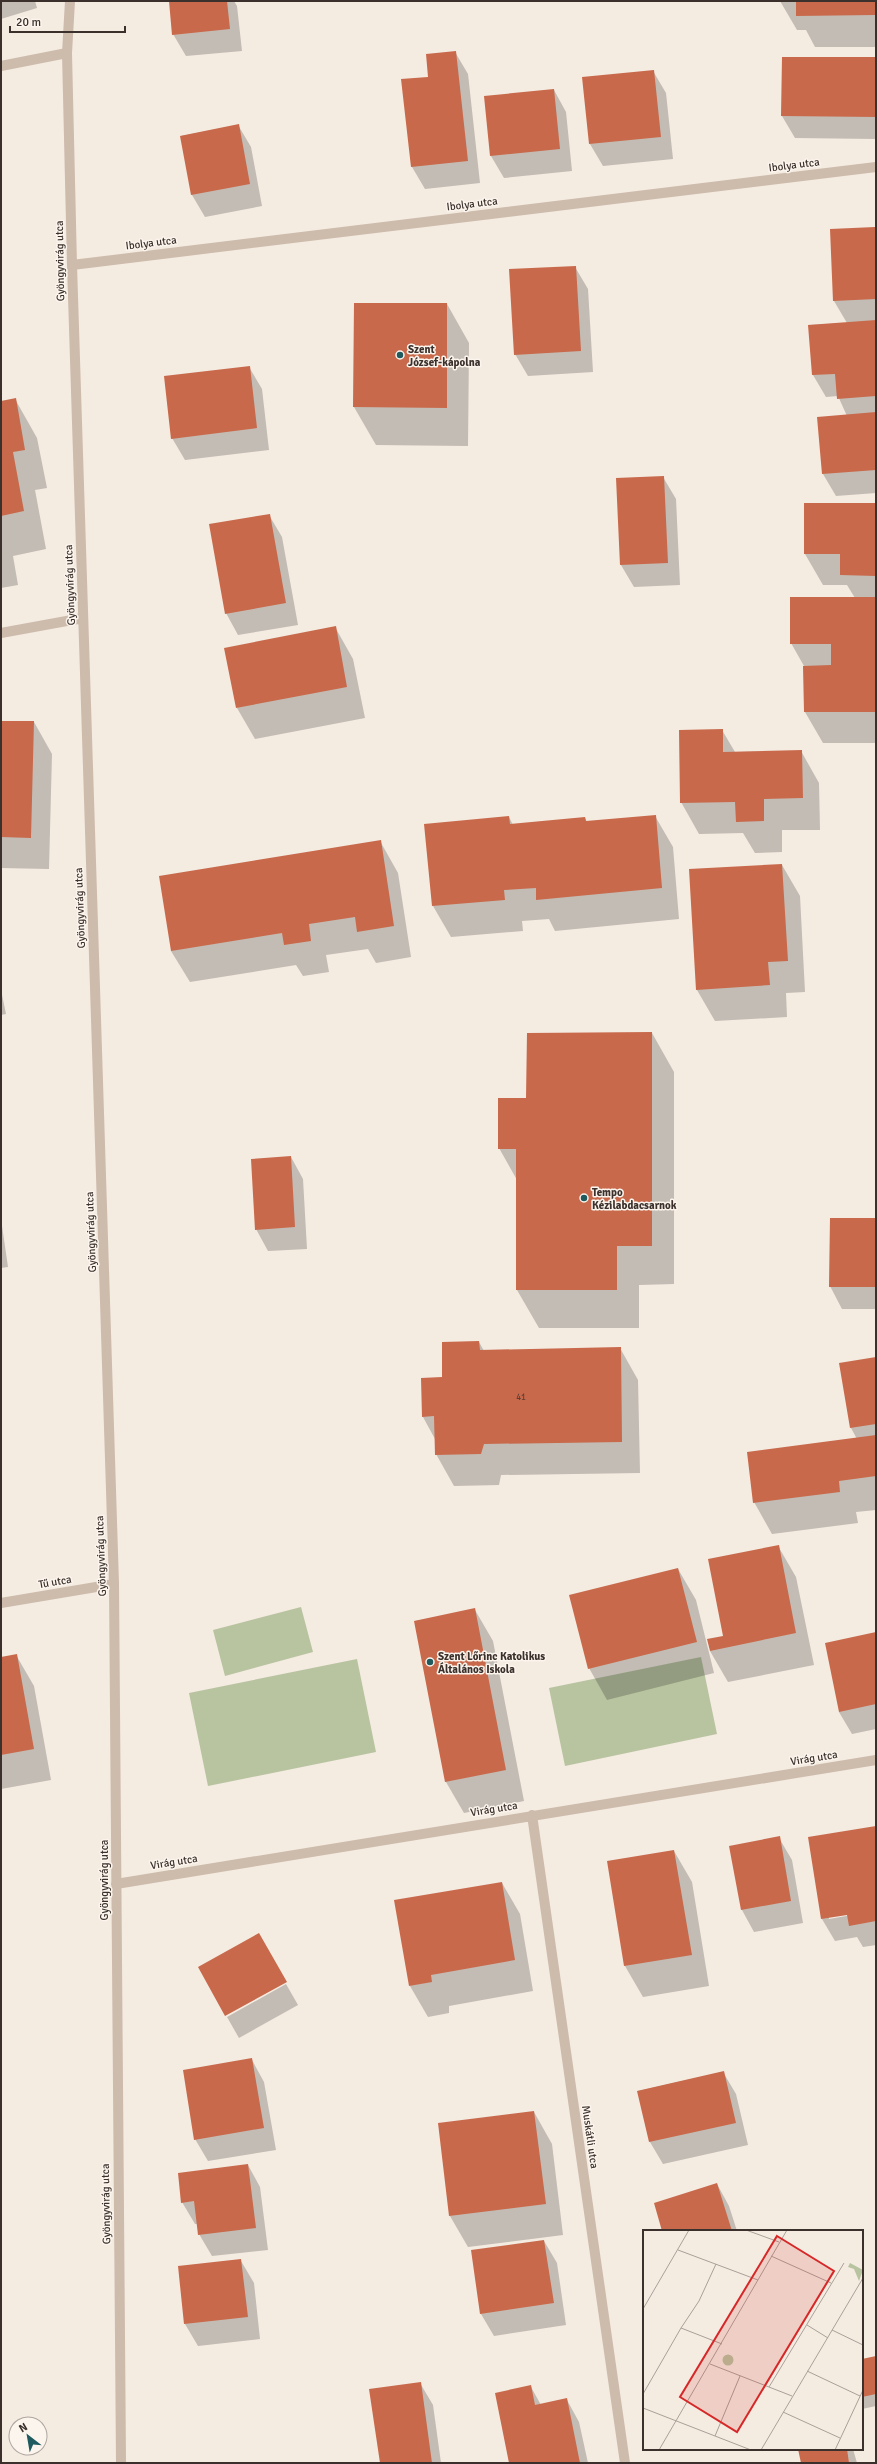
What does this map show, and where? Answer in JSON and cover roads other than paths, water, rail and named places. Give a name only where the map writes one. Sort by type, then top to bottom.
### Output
[{"type":"street","name":"Gyöngyvirág utca","points":[[70,1],[67,53],[72,265],[114,1584],[121,2463]]},
{"type":"street","points":[[1,66],[67,53]]},
{"type":"street","name":"Ibolya utca","points":[[72,265],[876,167]]},
{"type":"street","points":[[1,633],[83,618]]},
{"type":"street","name":"Tű utca","points":[[1,1603],[114,1584]]},
{"type":"street","name":"Virág utca","points":[[116,1884],[876,1760]]},
{"type":"street","name":"Muskátli utca","points":[[532,1815],[625,2463]]},
{"type":"place","name":"Szent József-kápolna","points":[[400,355]]},
{"type":"place","name":"Tempo Kézilabdacsarnok","points":[[584,1198]]},
{"type":"place","name":"Szent Lőrinc Katolikus Általános Iskola","points":[[430,1662]]}]
